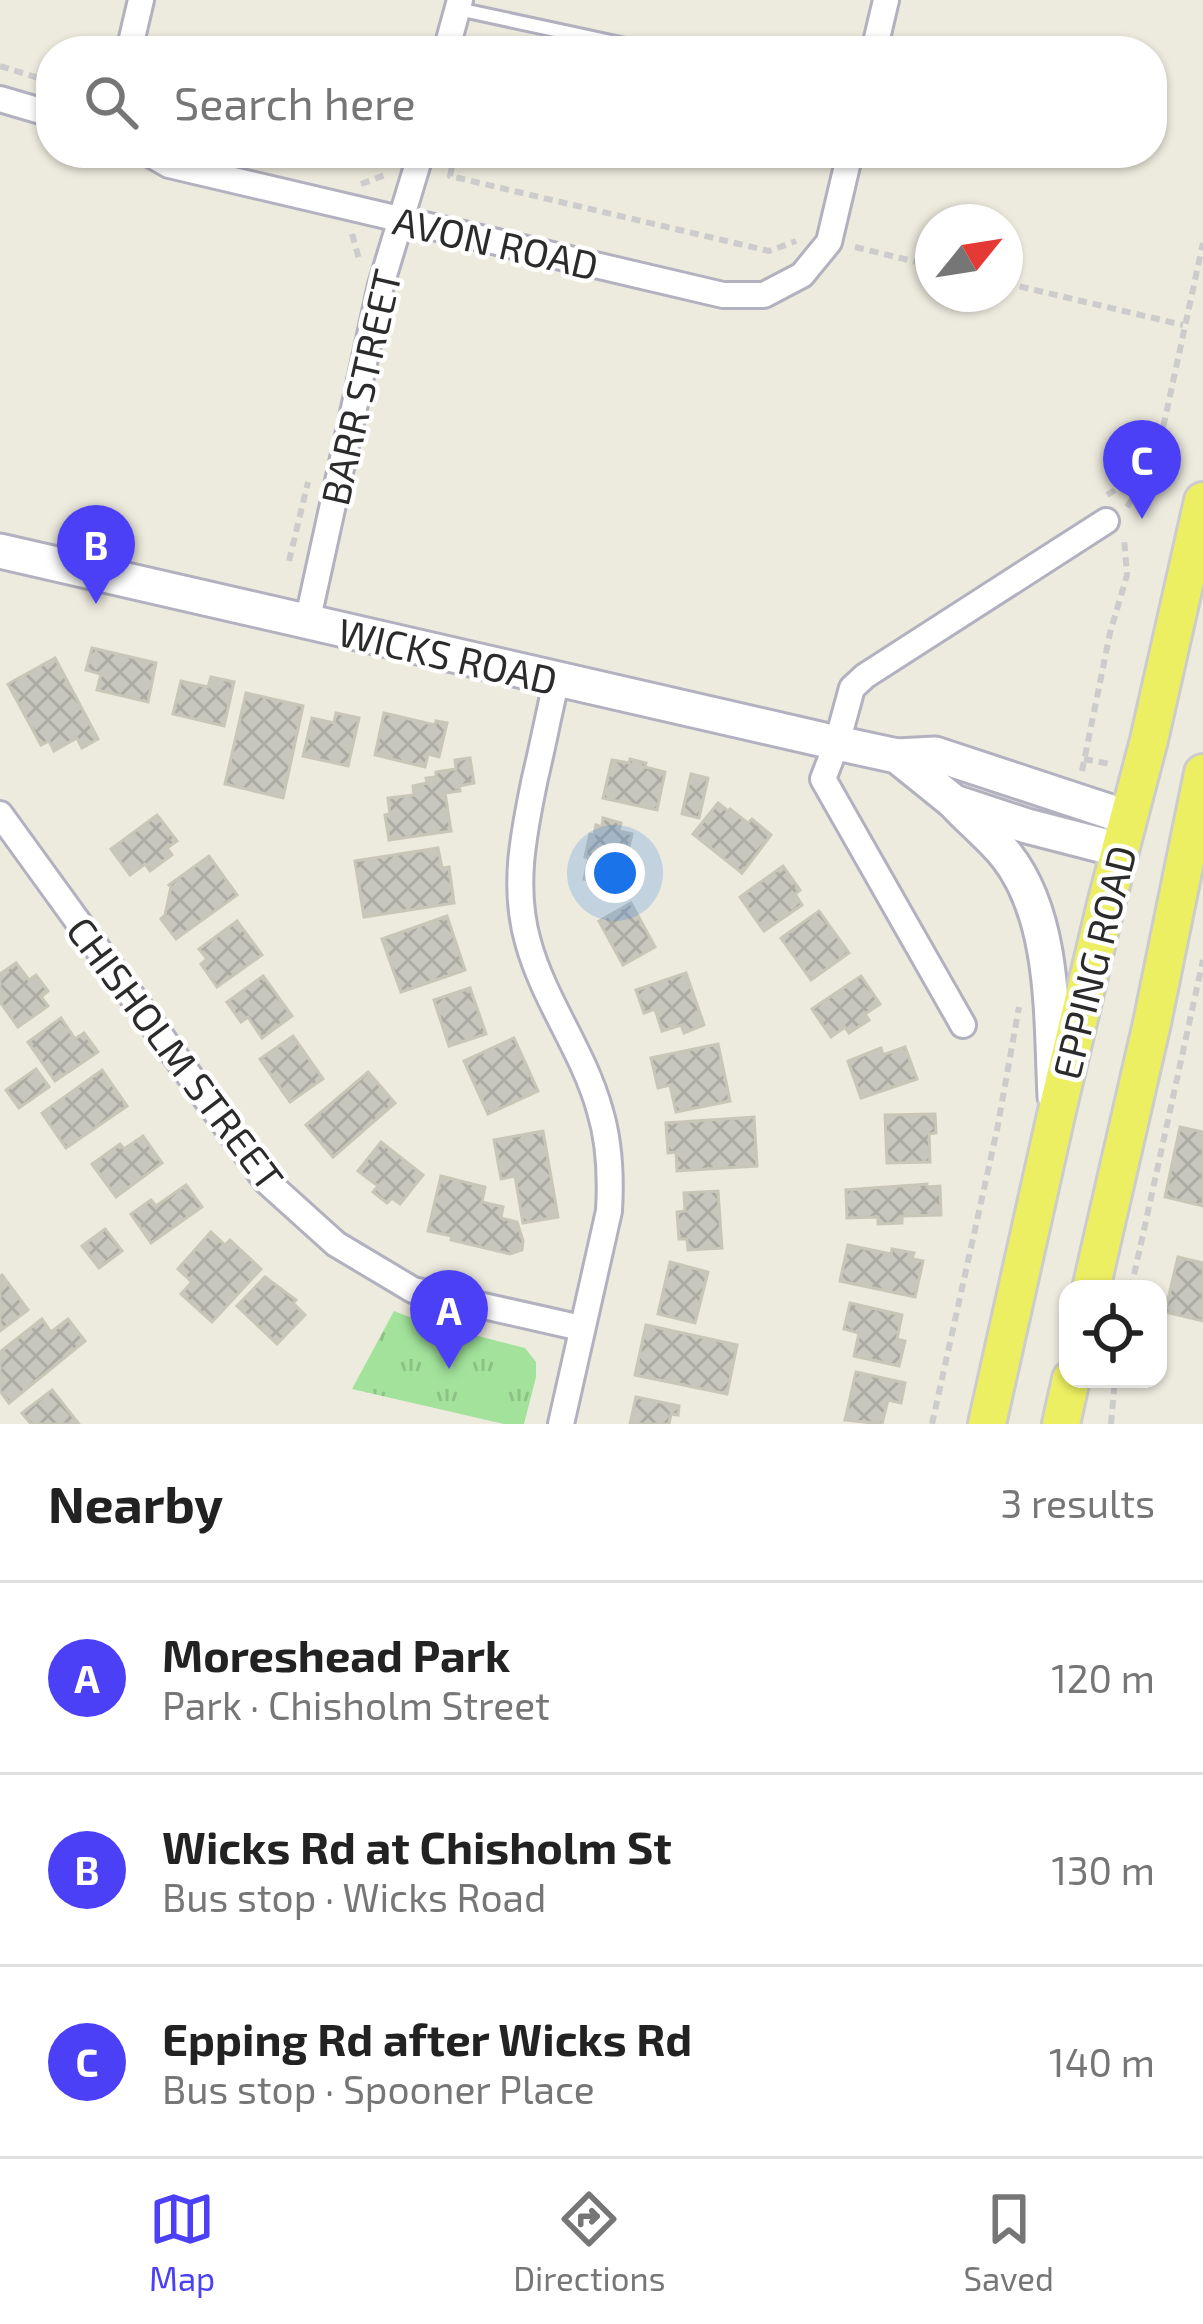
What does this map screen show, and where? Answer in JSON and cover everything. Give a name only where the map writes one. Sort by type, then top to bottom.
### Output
[{"type":"main road","name":"EPPING ROAD","points":[[987,1424],[1203,501]]},
{"type":"main road","name":"WICKS ROAD","points":[[0,551],[837,743],[897,756],[934,754],[1125,834],[1196,854]]},
{"type":"main road","name":"WICKS ROAD","points":[[897,756],[954,802],[1027,826],[1125,834]]},
{"type":"main road","name":"EPPING ROAD","points":[[1092,1280],[1196,854],[1203,773]]},
{"type":"main road","points":[[954,802],[1005,854],[1037,914],[1049,994],[1056,1115]]},
{"type":"main road","points":[[1060,1424],[1069,1388]]},
{"type":"street","points":[[133,36],[141,0]]},
{"type":"street","points":[[878,36],[886,0]]},
{"type":"street","points":[[450,36],[458,4]]},
{"type":"street","points":[[0,99],[36,110]]},
{"type":"street","name":"AVON ROAD","points":[[182,168],[723,295],[764,295],[802,275],[817,240]]},
{"type":"street","name":"BARR STREET","points":[[307,623],[381,285],[417,168]]},
{"type":"street","points":[[817,240],[844,168]]},
{"type":"street","points":[[963,1025],[823,779],[852,688],[865,676],[1098,526]]},
{"type":"street","points":[[557,679],[519,868],[527,940],[600,1108],[611,1178],[609,1211],[560,1424]]},
{"type":"street","name":"CHISHOLM STREET","points":[[0,814],[265,1180],[336,1244],[413,1290],[581,1328]]},
{"type":"lane","points":[[458,4],[591,36]]},
{"type":"path","points":[[0,66],[36,77]]},
{"type":"path","points":[[452,168],[450,176],[769,250],[817,240]]},
{"type":"path","points":[[1084,759],[1127,575],[1123,524],[1128,505],[1155,465],[1203,243]]},
{"type":"path","points":[[855,247],[915,262]]},
{"type":"path","points":[[1023,287],[1183,325]]},
{"type":"path","points":[[1098,526],[1096,501],[1155,465]]},
{"type":"path","points":[[1133,1280],[1203,960]]},
{"type":"path","points":[[932,1424],[998,1130],[1019,1002]]},
{"type":"path","points":[[1111,1424],[1114,1388]]},
{"type":"green space","points":[[394,1311],[525,1348],[536,1362],[536,1377],[524,1424],[504,1424],[352,1389]]},
{"type":"building","points":[[92,648],[156,663],[148,702],[97,690],[101,674],[86,670]]},
{"type":"building","points":[[55,658],[98,739],[82,748],[77,738],[54,751],[49,741],[41,745],[8,684]]},
{"type":"building","points":[[211,677],[234,682],[224,726],[173,714],[181,681],[208,687]]},
{"type":"building","points":[[246,693],[303,706],[283,798],[225,784]]},
{"type":"building","points":[[336,713],[359,718],[348,766],[303,756],[312,718],[334,723]]},
{"type":"building","points":[[384,713],[435,725],[436,721],[447,723],[439,757],[428,754],[425,767],[375,755]]},
{"type":"building","points":[[470,758],[474,783],[445,793],[451,831],[389,840],[388,798],[414,795],[413,786],[427,783],[426,778],[436,777],[436,772],[456,769],[455,760]]},
{"type":"building","points":[[630,759],[665,772],[657,810],[603,798],[612,760],[629,763]]},
{"type":"building","points":[[691,774],[708,778],[699,818],[682,814]]},
{"type":"building","points":[[718,803],[748,823],[752,819],[771,835],[742,873],[693,834]]},
{"type":"building","points":[[157,815],[177,841],[167,848],[172,855],[150,871],[145,864],[130,875],[111,849]]},
{"type":"building","points":[[603,818],[621,823],[619,831],[632,834],[620,887],[584,879],[590,834],[594,835],[596,825],[602,827]]},
{"type":"building","points":[[438,848],[442,868],[449,867],[454,903],[364,917],[355,861]]},
{"type":"building","points":[[209,856],[237,895],[176,939],[161,919],[169,885]]},
{"type":"building","points":[[783,866],[800,890],[795,894],[802,905],[764,931],[740,897]]},
{"type":"building","points":[[631,903],[655,947],[623,965],[599,921]]},
{"type":"building","points":[[819,911],[849,953],[811,980],[781,938]]},
{"type":"building","points":[[447,916],[465,970],[401,992],[382,939]]},
{"type":"building","points":[[237,921],[262,955],[217,987],[201,964],[207,959],[199,949]]},
{"type":"building","points":[[16,963],[29,980],[36,975],[48,991],[41,997],[48,1006],[18,1027],[0,1002],[0,974]]},
{"type":"building","points":[[686,973],[704,1025],[684,1033],[681,1025],[662,1031],[655,1009],[644,1013],[636,990]]},
{"type":"building","points":[[263,976],[292,1016],[262,1038],[248,1017],[241,1022],[227,1002]]},
{"type":"building","points":[[861,976],[880,1004],[865,1014],[869,1020],[849,1033],[845,1027],[831,1037],[812,1009]]},
{"type":"building","points":[[470,988],[486,1034],[449,1046],[434,1000]]},
{"type":"building","points":[[61,1018],[75,1039],[84,1033],[98,1052],[55,1081],[28,1042]]},
{"type":"building","points":[[293,1036],[323,1079],[290,1102],[260,1059]]},
{"type":"building","points":[[514,1038],[538,1091],[488,1114],[464,1061]]},
{"type":"building","points":[[718,1044],[730,1101],[676,1112],[670,1085],[658,1088],[651,1058]]},
{"type":"building","points":[[905,1047],[917,1079],[861,1098],[848,1061],[881,1048],[883,1055]]},
{"type":"building","points":[[36,1069],[49,1087],[19,1108],[6,1090]]},
{"type":"building","points":[[102,1070],[127,1106],[66,1148],[42,1113]]},
{"type":"building","points":[[368,1072],[395,1103],[333,1157],[306,1125]]},
{"type":"building","points":[[935,1114],[936,1133],[929,1134],[930,1162],[887,1163],[885,1115]]},
{"type":"building","points":[[754,1117],[757,1166],[677,1171],[676,1152],[668,1153],[666,1123]]},
{"type":"building","points":[[1180,1127],[1203,1132],[1203,1206],[1165,1197]]},
{"type":"building","points":[[543,1131],[558,1217],[523,1223],[515,1176],[501,1179],[494,1140]]},
{"type":"building","points":[[143,1136],[162,1163],[116,1197],[92,1164],[120,1144],[124,1149]]},
{"type":"building","points":[[381,1142],[423,1175],[400,1204],[392,1198],[387,1203],[373,1192],[378,1186],[358,1171]]},
{"type":"building","points":[[441,1176],[485,1187],[482,1202],[503,1207],[501,1218],[517,1222],[522,1250],[510,1254],[428,1231]]},
{"type":"building","points":[[186,1185],[202,1207],[151,1243],[131,1214],[151,1200],[156,1206]]},
{"type":"building","points":[[940,1186],[941,1215],[902,1216],[902,1223],[878,1224],[878,1217],[847,1218],[846,1190]]},
{"type":"building","points":[[718,1191],[722,1248],[688,1250],[687,1239],[679,1239],[677,1212],[685,1211],[684,1193]]},
{"type":"building","points":[[105,1229],[122,1251],[99,1268],[82,1246]]},
{"type":"building","points":[[211,1232],[225,1245],[230,1240],[261,1269],[212,1322],[181,1294],[192,1282],[178,1269]]},
{"type":"building","points":[[848,1245],[891,1254],[892,1249],[914,1253],[912,1259],[923,1261],[915,1297],[840,1281]]},
{"type":"building","points":[[1178,1257],[1203,1263],[1203,1321],[1167,1312]]},
{"type":"building","points":[[670,1262],[708,1272],[695,1323],[658,1314]]},
{"type":"building","points":[[0,1277],[28,1310],[0,1331]]},
{"type":"building","points":[[265,1277],[296,1300],[293,1303],[305,1315],[277,1344],[237,1306]]},
{"type":"building","points":[[850,1303],[902,1315],[897,1339],[905,1341],[899,1366],[854,1356],[859,1333],[844,1329]]},
{"type":"building","points":[[42,1319],[51,1332],[68,1319],[85,1341],[9,1403],[0,1391],[0,1352]]},
{"type":"building","points":[[646,1325],[737,1345],[727,1394],[635,1375]]},
{"type":"building","points":[[856,1372],[905,1383],[901,1403],[888,1400],[882,1424],[845,1420]]},
{"type":"building","points":[[52,1390],[79,1424],[31,1424],[22,1413]]},
{"type":"building","points":[[636,1397],[679,1406],[678,1415],[671,1414],[669,1424],[630,1424]]},
{"type":"place","name":"Epping Rd after Wicks Rd","points":[[1142,519]]},
{"type":"place","name":"Wicks Rd at Chisholm St","points":[[96,604]]},
{"type":"place","name":"Moreshead Park","points":[[449,1369]]}]
